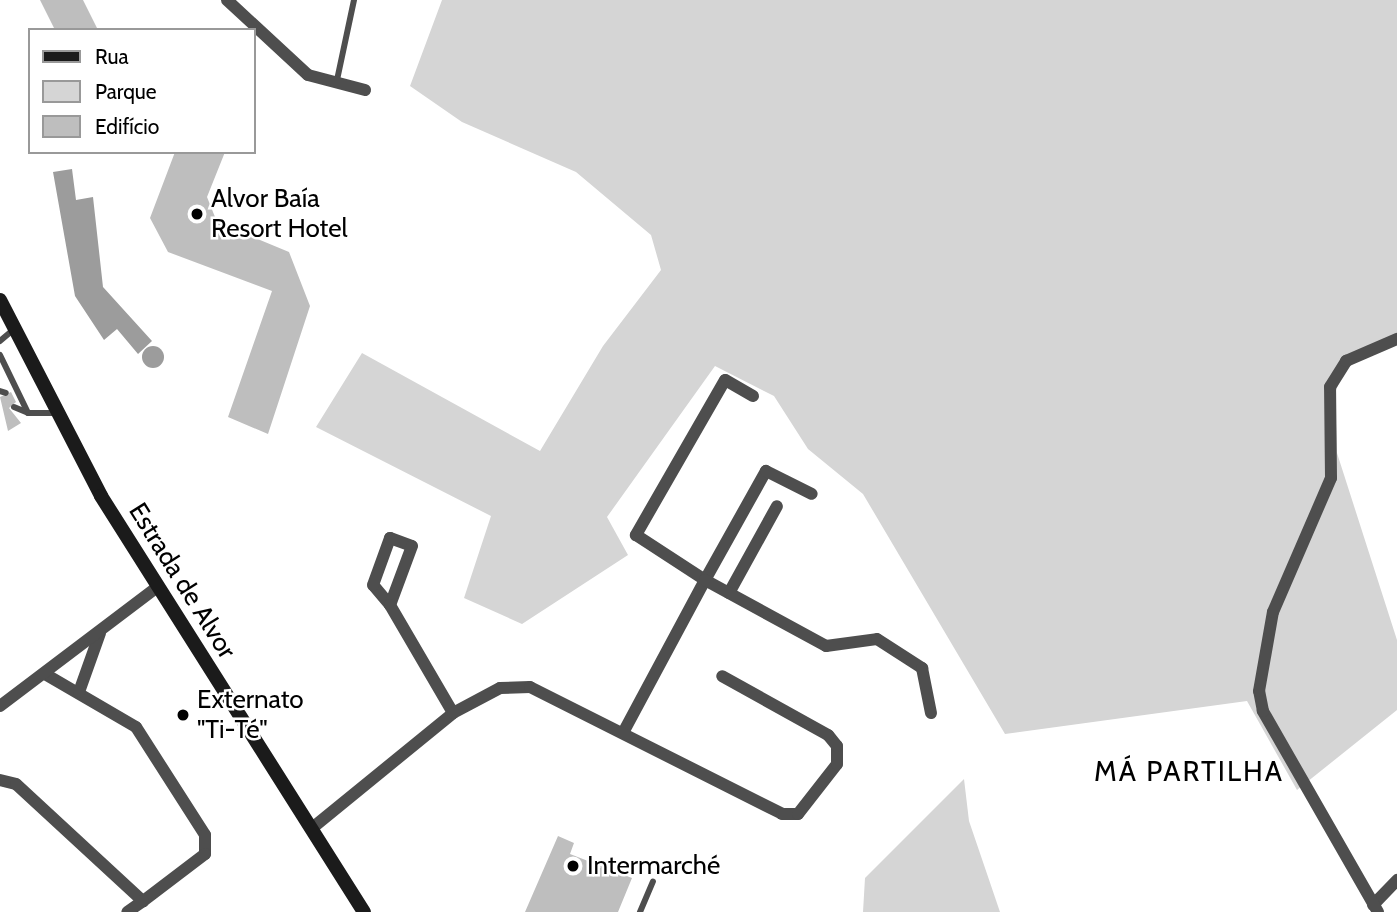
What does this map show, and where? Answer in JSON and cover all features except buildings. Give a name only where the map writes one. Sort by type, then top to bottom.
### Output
[{"type":"street","points":[[226,0],[308,75],[337,80],[365,90]]},
{"type":"street","name":"Estrada de Alvor","points":[[0,300],[58,413],[156,588],[364,912]]},
{"type":"street","points":[[1397,339],[1346,360],[1330,387],[1331,478],[1273,611],[1259,680],[1263,711],[1376,908],[1397,880]]},
{"type":"street","points":[[753,396],[725,380],[636,535],[705,580],[826,646],[877,639],[922,668],[931,713]]},
{"type":"street","points":[[624,731],[765,471],[812,494]]},
{"type":"street","points":[[729,593],[777,506]]},
{"type":"street","points":[[390,605],[412,546],[390,538],[373,585],[390,605],[453,713]]},
{"type":"street","points":[[0,706],[100,633],[156,588]]},
{"type":"street","points":[[79,692],[100,633]]},
{"type":"street","points":[[45,674],[136,727],[208,844],[205,854],[127,912]]},
{"type":"street","points":[[311,829],[453,713],[500,688],[530,687],[624,731],[782,814],[797,814],[837,764],[837,747],[828,735],[722,676]]},
{"type":"street","points":[[0,779],[16,784],[143,901]]},
{"type":"lane","points":[[337,80],[354,0]]},
{"type":"lane","points":[[0,341],[15,328]]},
{"type":"lane","points":[[0,355],[29,413]]},
{"type":"lane","points":[[14,407],[29,413],[58,413]]},
{"type":"lane","points":[[640,912],[653,882]]},
{"type":"green space","points":[[442,0],[1397,0],[1397,345],[1359,359],[1343,372],[1335,393],[1337,453],[1397,640],[1397,710],[1297,790],[1247,701],[1005,734],[863,494],[808,449],[774,396],[715,366],[607,517],[628,555],[522,624],[464,598],[491,516],[316,427],[362,353],[540,451],[603,346],[661,270],[651,235],[576,172],[462,122],[410,86]]},
{"type":"green space","points":[[964,779],[969,821],[1000,912],[863,912],[865,878]]},
{"type":"shaded area","points":[[72,169],[76,200],[93,197],[103,287],[152,341],[138,354],[117,329],[104,340],[75,296],[53,172]]},
{"type":"shaded area","points":[[153,346],[161,349],[164,357],[161,365],[153,368],[145,365],[142,357],[145,349]]},
{"type":"place","name":"Alvor Baía Resort Hotel","points":[[197,214]]},
{"type":"place","name":"Externato \"Ti-Té\"","points":[[183,715]]},
{"type":"place","name":"Intermarché","points":[[573,866]]},
{"type":"district","name":"MÁ PARTILHA","points":[[1189,771]]}]
